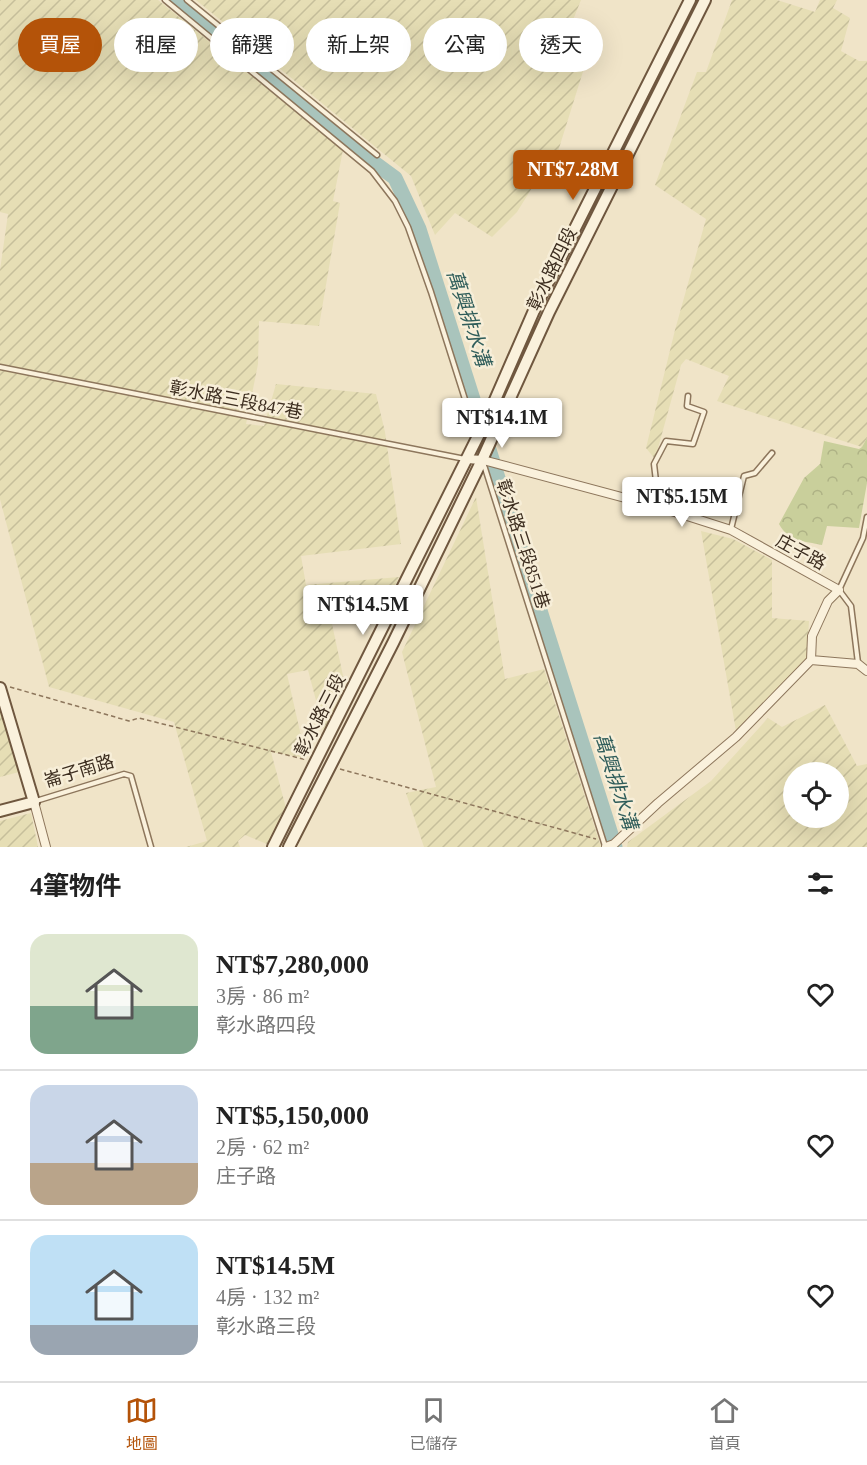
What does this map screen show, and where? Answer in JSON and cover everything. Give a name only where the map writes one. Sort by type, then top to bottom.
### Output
[{"type":"street","name":"彰水路四段","points":[[477,441],[537,306],[690,0]]},
{"type":"street","name":"彰水路四段","points":[[482,458],[549,312],[705,0]]},
{"type":"street","name":"彰水路三段","points":[[273,847],[477,441]]},
{"type":"street","name":"彰水路三段","points":[[289,847],[393,643],[482,458]]},
{"type":"street","name":"庄子路","points":[[466,459],[482,458],[659,507],[731,530],[840,590],[828,601],[812,636],[811,660]]},
{"type":"street","points":[[604,845],[614,844],[658,803],[736,737],[811,660],[858,664],[867,671]]},
{"type":"street","name":"崙子南路","points":[[5,688],[46,847]]},
{"type":"street","points":[[0,811],[34,802]]},
{"type":"street","points":[[289,815],[302,820]]},
{"type":"lane","points":[[165,0],[372,171],[395,201],[408,227],[431,292],[477,441]]},
{"type":"lane","points":[[187,0],[377,155]]},
{"type":"lane","name":"彰水路三段847巷","points":[[0,367],[466,459]]},
{"type":"lane","points":[[659,507],[654,464],[666,441],[693,444],[705,412],[687,406],[688,396]]},
{"type":"lane","points":[[731,530],[744,476],[756,473],[772,453]]},
{"type":"lane","name":"彰水路三段851巷","points":[[482,458],[604,845]]},
{"type":"lane","points":[[656,482],[737,504]]},
{"type":"lane","points":[[858,664],[851,606],[840,590],[863,538],[867,518]]},
{"type":"lane","name":"崙子南路","points":[[34,802],[124,774],[131,776],[150,847]]},
{"type":"path","points":[[5,688],[129,721],[139,718],[315,762]]},
{"type":"path","points":[[329,766],[604,845]]},
{"type":"shaded area","points":[[0,0],[158,0],[180,18],[114,18],[114,72],[198,72],[198,32],[210,42],[210,72],[247,72],[343,150],[333,201],[340,203],[319,326],[259,321],[258,364],[246,424],[264,426],[276,384],[376,394],[385,432],[401,544],[301,556],[306,585],[399,577],[380,618],[332,624],[345,685],[324,731],[308,670],[287,674],[306,758],[271,752],[286,808],[267,844],[245,835],[238,841],[240,847],[186,847],[207,841],[174,722],[49,687],[0,499],[0,270],[8,214],[0,212]]},
{"type":"shaded area","points":[[196,0],[581,0],[574,18],[519,18],[519,72],[583,72],[550,177],[540,175],[517,212],[492,237],[455,213],[435,235],[411,176],[284,72],[294,72],[294,18],[218,18]]},
{"type":"shaded area","points":[[732,0],[777,0],[815,12],[820,0],[837,0],[833,8],[850,18],[841,51],[859,61],[867,61],[867,438],[862,447],[717,401],[729,376],[686,359],[681,365],[655,459],[646,448],[675,330],[706,219],[655,185],[697,72],[706,72]]},
{"type":"shaded area","points":[[476,497],[505,679],[544,669],[601,847],[424,847],[406,793],[436,787],[402,652]]},
{"type":"shaded area","points":[[701,531],[733,539],[772,560],[772,618],[809,621],[807,658],[736,731]]},
{"type":"shaded area","points":[[0,691],[23,771],[0,777]]},
{"type":"shaded area","points":[[825,705],[857,766],[867,764],[867,847],[627,847],[628,842],[711,781],[768,718],[782,727]]},
{"type":"shaded area","points":[[31,813],[38,847],[0,847],[0,821]]},
{"type":"green space","points":[[867,438],[867,483],[859,528],[827,526],[822,545],[792,538],[779,524],[804,478],[820,464],[824,441],[859,449]]},
{"type":"waterway","name":"萬興排水溝","points":[[174,0],[342,139],[395,178],[419,229],[615,847]]}]
